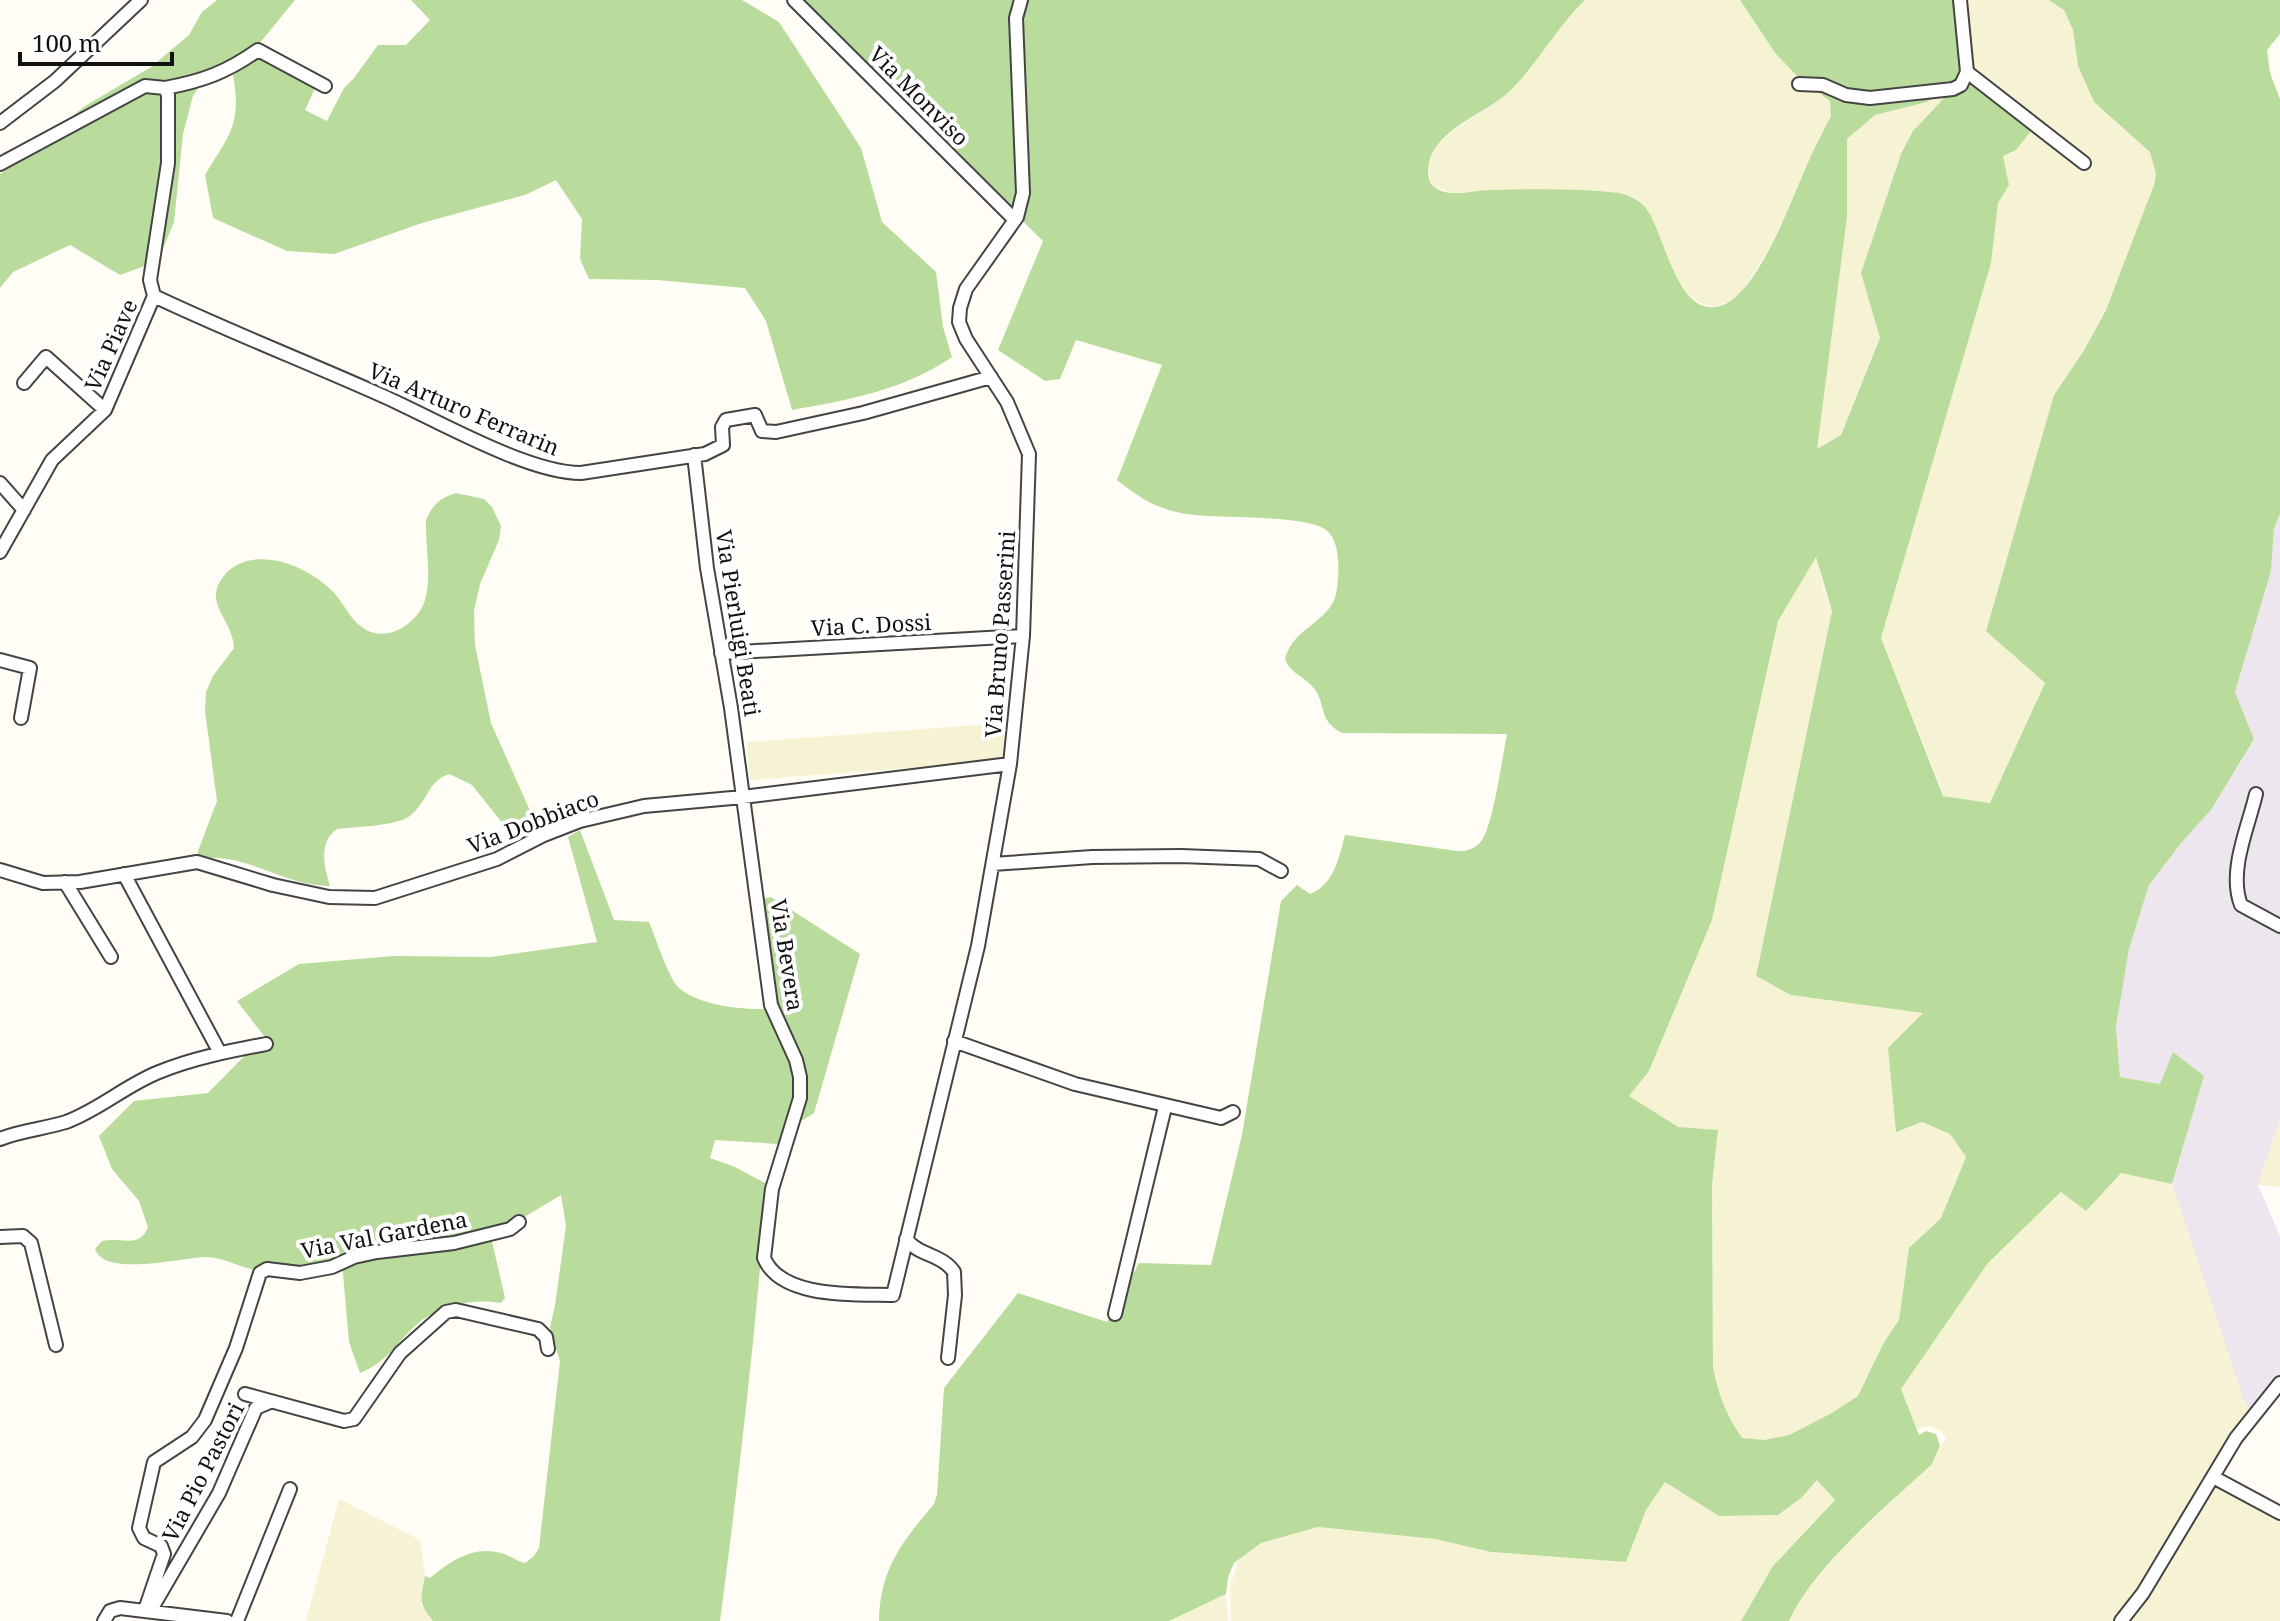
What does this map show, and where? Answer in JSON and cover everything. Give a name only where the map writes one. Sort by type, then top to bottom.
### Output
[{"type":"street","points":[[0,123],[55,81],[140,0]]},
{"type":"street","name":"Via Monviso","points":[[794,0],[1015,220]]},
{"type":"street","name":"Via Bruno Passerini","points":[[893,1295],[978,946],[1010,764],[1023,636],[1029,454],[1017,423],[959,322],[960,308],[974,274],[1015,220],[1023,193],[1016,18],[1021,0]]},
{"type":"street","points":[[1799,84],[1823,85],[1846,95],[1870,98],[1953,89],[1961,85],[1967,72],[1960,0]]},
{"type":"street","points":[[0,164],[145,86],[165,88],[195,82],[230,70],[258,50],[325,86]]},
{"type":"street","points":[[1967,72],[2084,163]]},
{"type":"street","points":[[154,296],[150,280],[168,163],[168,95],[165,88]]},
{"type":"street","name":"Via Piave","points":[[0,552],[52,460],[105,410],[154,296]]},
{"type":"street","name":"Via Arturo Ferrarin","points":[[154,296],[474,439],[563,473],[705,454],[723,445],[722,427],[726,420],[755,415],[762,431],[776,432],[863,413],[991,377]]},
{"type":"street","name":"Via Piave","points":[[24,383],[46,357],[105,410]]},
{"type":"street","name":"Via Pierluigi Beati","points":[[694,455],[707,568],[743,797]]},
{"type":"street","points":[[0,483],[24,510]]},
{"type":"street","name":"Via C. Dossi","points":[[721,653],[1023,636]]},
{"type":"street","points":[[0,660],[30,668],[21,718]]},
{"type":"street","name":"Via Dobbiaco","points":[[0,870],[43,883],[197,862],[273,885],[329,897],[375,898],[497,859],[580,821],[644,806],[1010,764]]},
{"type":"street","points":[[2256,794],[2236,876],[2236,892],[2241,905],[2280,926]]},
{"type":"street","name":"Via Bevera","points":[[743,797],[771,1005],[796,1060],[800,1077],[800,1098],[772,1189],[764,1258],[778,1276],[795,1287],[893,1295]]},
{"type":"street","points":[[993,864],[1092,857],[1181,856],[1259,859],[1281,871]]},
{"type":"street","points":[[124,874],[220,1053]]},
{"type":"street","points":[[65,882],[111,957]]},
{"type":"street","points":[[954,1041],[1075,1084],[1165,1107],[1221,1118],[1233,1112]]},
{"type":"street","points":[[0,1139],[41,1126],[63,1123],[158,1072],[220,1053],[266,1044]]},
{"type":"street","points":[[1115,1314],[1165,1107]]},
{"type":"street","name":"Via Val Gardena","points":[[148,1610],[164,1554],[161,1546],[144,1538],[139,1528],[154,1462],[192,1437],[205,1420],[236,1348],[260,1273],[267,1269],[300,1273],[332,1267],[354,1257],[377,1252],[454,1243],[510,1229],[519,1222]]},
{"type":"street","points":[[0,1237],[23,1236],[31,1243],[56,1345]]},
{"type":"street","points":[[906,1239],[914,1249],[943,1260],[954,1272],[955,1295],[948,1358]]},
{"type":"street","name":"Via Pio Pastori","points":[[245,1394],[344,1421],[354,1419],[400,1353],[446,1312],[456,1310],[538,1329],[546,1337],[548,1349]]},
{"type":"street","points":[[2121,1621],[2143,1593],[2236,1438],[2280,1383]]},
{"type":"street","name":"Via Pio Pastori","points":[[148,1610],[219,1493],[256,1408],[264,1402],[273,1401]]},
{"type":"street","points":[[2213,1477],[2280,1513]]},
{"type":"street","points":[[237,1621],[290,1489]]},
{"type":"street","points":[[104,1621],[110,1611],[120,1608],[227,1621]]},
{"type":"shaded area","points":[[1585,0],[1740,0],[1775,53],[1800,79],[1830,101],[1831,116],[1771,246],[1740,294],[1726,303],[1714,307],[1690,296],[1676,277],[1647,209],[1633,197],[1578,190],[1452,193],[1433,187],[1430,182],[1429,163],[1435,147],[1513,88],[1557,30]]},
{"type":"shaded area","points":[[1954,0],[2049,0],[2064,10],[2073,30],[2078,66],[2094,102],[2150,152],[2156,174],[2113,295],[2083,352],[2054,395],[1986,630],[2045,683],[1991,803],[1944,796],[1881,638],[1991,263],[1998,203],[2009,185],[2003,156],[1901,154],[1861,272],[1880,338],[1841,435],[1816,451],[1847,217],[1847,139],[1875,115],[1927,102],[1948,89]]},
{"type":"shaded area","points":[[2280,514],[2280,1120],[2258,1185],[2280,1236],[2280,1378],[2251,1414],[2172,1184],[2204,1076],[2161,1084],[2120,1077],[2116,1027],[2129,949],[2149,885],[2211,810],[2254,739],[2235,692],[2271,571],[2274,528]]},
{"type":"shaded area","points":[[1816,556],[1832,611],[1756,976],[1791,995],[1924,1013],[1894,1100],[1896,1131],[1922,1122],[1950,1134],[1966,1157],[1941,1218],[1909,1248],[1899,1320],[1883,1344],[1858,1396],[1789,1435],[1757,1441],[1742,1438],[1728,1419],[1713,1367],[1712,1185],[1718,1130],[1678,1128],[1628,1097],[1649,1071],[1712,920],[1778,621]]},
{"type":"shaded area","points":[[1004,723],[1005,761],[749,780],[747,742]]},
{"type":"shaded area","points":[[2280,1120],[2280,1187],[2258,1185]]},
{"type":"shaded area","points":[[2121,1173],[2172,1184],[2251,1414],[2123,1621],[1789,1621],[1799,1600],[1841,1550],[1932,1463],[1946,1438],[1941,1431],[1930,1426],[1917,1429],[1901,1389],[1988,1263],[2062,1192]]},
{"type":"shaded area","points":[[2214,1479],[2280,1515],[2280,1621],[2124,1621]]},
{"type":"shaded area","points":[[1817,1480],[1835,1499],[1773,1566],[1741,1621],[1231,1621],[1230,1587],[1239,1559],[1261,1543],[1318,1527],[1435,1539],[1491,1552],[1626,1562],[1646,1510],[1665,1482],[1683,1494],[1801,1498]]},
{"type":"shaded area","points":[[339,1499],[420,1540],[425,1576],[421,1605],[433,1621],[306,1621]]},
{"type":"shaded area","points":[[1226,1594],[1228,1621],[1169,1621]]},
{"type":"green space","points":[[217,0],[295,0],[259,44],[210,70],[193,96],[183,134],[174,222],[158,261],[120,275],[70,245],[13,272],[0,288],[0,174],[85,106],[151,67],[189,35],[202,12]]},
{"type":"green space","points":[[411,0],[742,0],[779,22],[861,148],[882,222],[936,272],[943,327],[952,357],[895,386],[855,398],[792,410],[766,321],[745,288],[657,280],[589,279],[580,259],[582,219],[556,180],[525,195],[422,223],[334,254],[287,251],[213,218],[205,175],[231,129],[236,106],[233,75],[260,57],[316,86],[305,110],[327,121],[344,88],[378,45],[406,45],[430,20]]},
{"type":"green space","points":[[797,0],[1585,0],[1512,89],[1453,130],[1436,147],[1429,164],[1430,182],[1441,191],[1450,193],[1556,189],[1603,191],[1630,196],[1643,204],[1652,218],[1673,270],[1692,299],[1705,306],[1720,306],[1734,298],[1760,266],[1831,116],[1830,101],[1800,79],[1775,53],[1740,0],[1954,0],[1967,66],[1948,89],[1927,102],[1875,115],[1847,139],[1847,217],[1817,449],[1841,435],[1880,338],[1861,273],[1901,154],[1913,131],[1947,95],[1970,78],[2035,126],[2016,150],[2003,156],[2009,185],[1998,203],[1991,263],[1881,638],[1943,796],[1990,803],[2045,683],[1986,631],[2054,395],[2106,310],[2156,174],[2150,152],[2094,102],[2078,66],[2073,30],[2064,10],[2049,0],[2280,0],[2280,34],[2267,50],[2270,73],[2280,99],[2280,514],[2274,528],[2271,571],[2235,692],[2254,739],[2211,810],[2149,885],[2129,949],[2116,1027],[2120,1077],[2160,1084],[2173,1052],[2204,1076],[2172,1184],[2121,1173],[2086,1211],[2061,1192],[1988,1263],[1901,1389],[1919,1435],[1926,1431],[1936,1434],[1940,1446],[1932,1464],[1833,1558],[1800,1600],[1789,1621],[1741,1621],[1773,1566],[1835,1500],[1817,1480],[1801,1498],[1778,1515],[1719,1516],[1665,1482],[1646,1510],[1626,1562],[1491,1552],[1435,1539],[1318,1527],[1261,1543],[1234,1563],[1226,1594],[1169,1621],[879,1621],[888,1571],[937,1495],[944,1388],[1018,1293],[1107,1322],[1139,1263],[1211,1265],[1242,1135],[1281,901],[1297,885],[1310,894],[1325,884],[1334,869],[1345,835],[1457,851],[1475,847],[1483,838],[1491,817],[1507,734],[1342,733],[1334,728],[1325,717],[1317,693],[1285,659],[1295,639],[1326,612],[1336,594],[1338,560],[1331,535],[1315,525],[1299,521],[1171,511],[1147,501],[1117,480],[1162,365],[1076,340],[1060,379],[1045,381],[998,350],[1043,241]],"holes":[[[1816,557],[1832,611],[1756,976],[1791,995],[1923,1013],[1888,1048],[1896,1132],[1922,1122],[1950,1134],[1966,1157],[1941,1218],[1909,1248],[1899,1320],[1883,1344],[1858,1396],[1789,1435],[1764,1440],[1742,1438],[1723,1404],[1713,1367],[1712,1185],[1718,1130],[1678,1127],[1629,1096],[1649,1071],[1712,920],[1778,621]]]},
{"type":"green space","points":[[456,493],[484,499],[492,507],[501,526],[499,540],[480,584],[474,611],[475,645],[491,723],[531,813],[529,830],[515,833],[508,830],[472,785],[449,774],[436,782],[416,810],[405,819],[337,829],[331,834],[324,855],[330,886],[296,881],[232,860],[198,859],[198,851],[217,801],[205,711],[206,692],[213,676],[234,648],[217,602],[216,592],[221,579],[235,566],[247,561],[261,559],[288,564],[326,585],[362,627],[371,632],[390,633],[408,624],[421,609],[428,580],[426,520],[438,502]]},
{"type":"green space","points":[[580,830],[614,920],[649,922],[674,982],[691,996],[729,1007],[764,1009],[758,906],[762,899],[771,897],[860,954],[814,1113],[790,1128],[778,1144],[715,1140],[710,1158],[767,1184],[758,1294],[720,1621],[433,1621],[424,1609],[422,1600],[425,1576],[430,1578],[463,1556],[481,1551],[501,1553],[525,1563],[539,1548],[560,1361],[550,1328],[566,1226],[561,1195],[491,1237],[505,1298],[501,1303],[481,1301],[439,1310],[414,1327],[379,1363],[360,1373],[349,1342],[342,1262],[271,1272],[207,1257],[145,1264],[113,1262],[102,1258],[95,1249],[102,1241],[135,1240],[145,1234],[148,1227],[139,1201],[112,1169],[99,1136],[134,1101],[208,1093],[264,1036],[237,1001],[299,964],[394,956],[490,957],[597,942],[568,837]]}]
